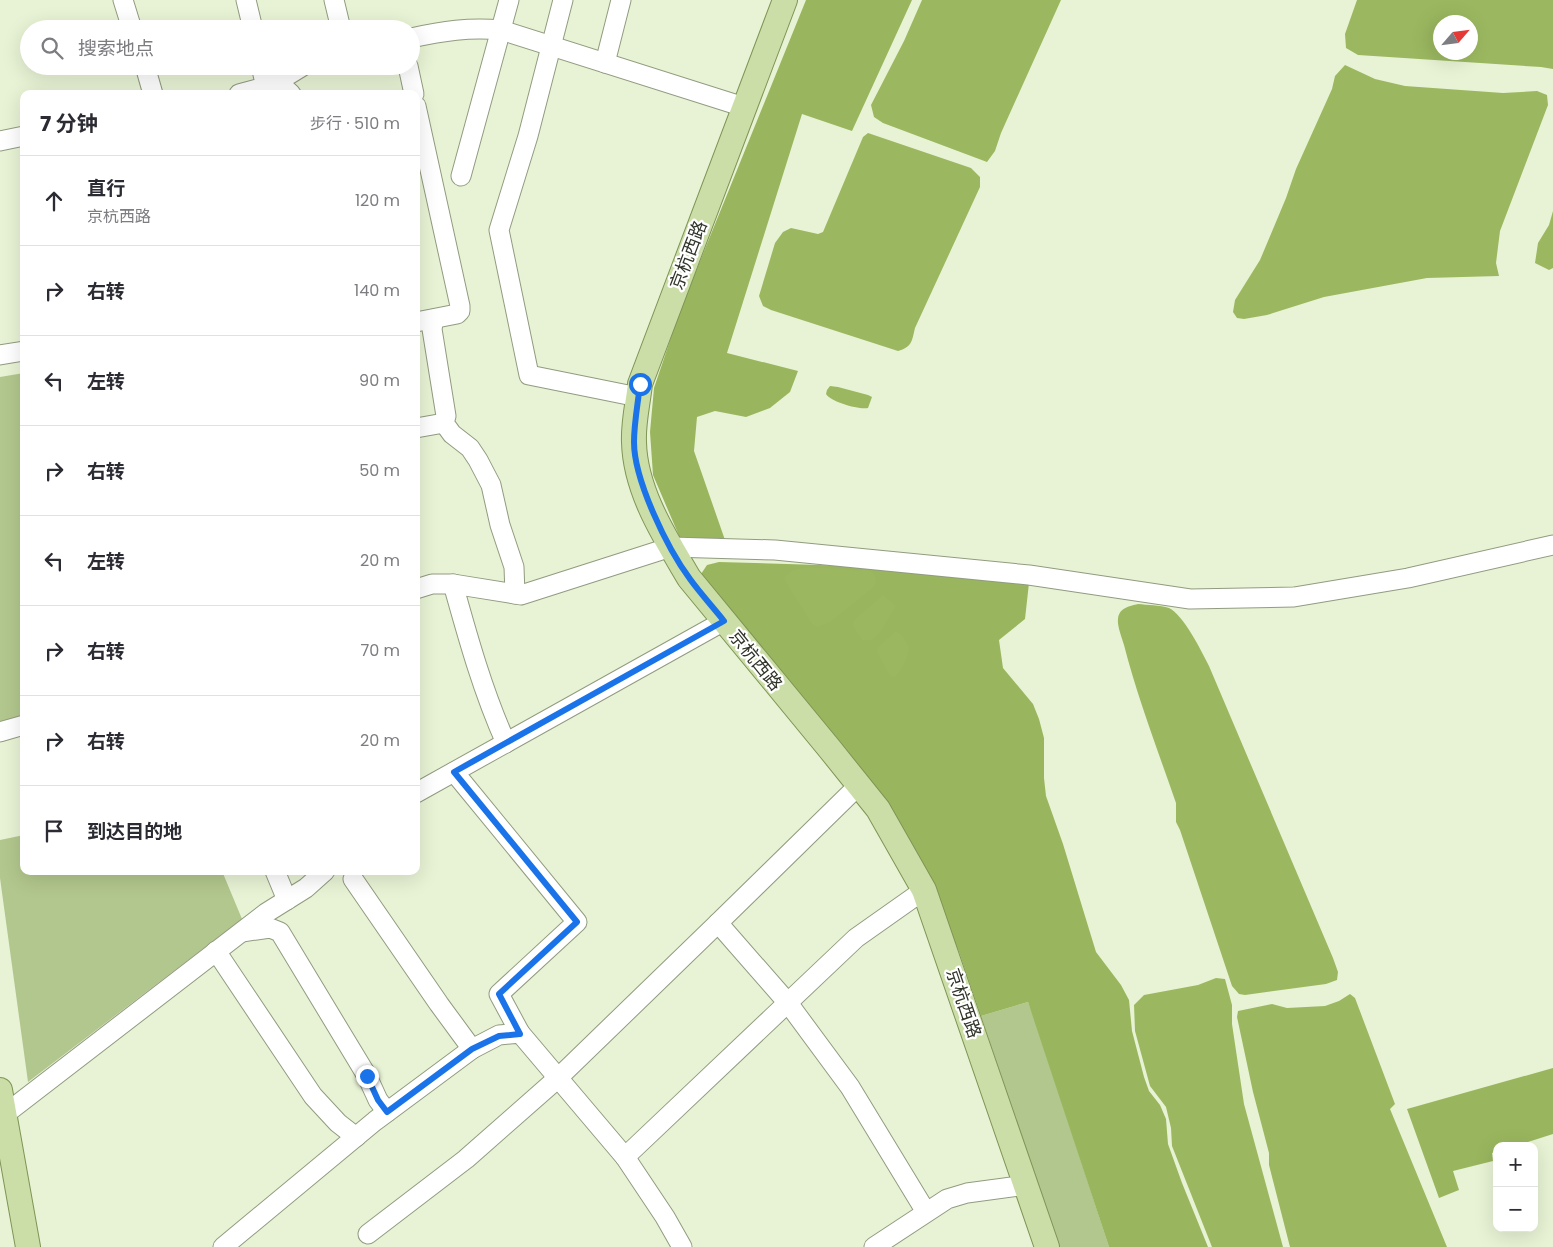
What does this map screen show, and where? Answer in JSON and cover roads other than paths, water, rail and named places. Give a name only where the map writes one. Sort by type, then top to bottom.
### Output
[{"type":"main road","name":"京杭西路","points":[[785,0],[640,384],[634,442],[639,475],[647,499],[689,578],[878,809],[924,890],[1047,1247]]},
{"type":"main road","points":[[0,1090],[28,1247]]},
{"type":"street","points":[[123,0],[129,20]]},
{"type":"street","points":[[246,0],[251,20]]},
{"type":"street","points":[[334,0],[339,20]]},
{"type":"street","points":[[461,176],[509,0]]},
{"type":"street","points":[[563,0],[528,136],[499,230],[529,375],[638,397]]},
{"type":"street","points":[[604,63],[621,0]]},
{"type":"street","points":[[420,36],[476,27],[501,30],[744,107]]},
{"type":"street","points":[[148,75],[153,90]]},
{"type":"street","points":[[269,75],[278,88]]},
{"type":"street","points":[[265,90],[278,88],[293,75]]},
{"type":"street","points":[[410,75],[413,90]]},
{"type":"street","points":[[420,124],[460,306],[460,311],[456,314],[425,321],[432,329],[446,416],[444,423]]},
{"type":"street","points":[[0,141],[20,137]]},
{"type":"street","points":[[0,355],[20,352]]},
{"type":"street","points":[[420,427],[444,423]]},
{"type":"street","points":[[444,423],[452,434],[470,448],[491,485],[500,525],[514,567],[515,594]]},
{"type":"street","points":[[420,588],[432,584],[453,584],[521,595],[671,547],[774,550],[1020,574],[1190,599],[1294,597],[1408,578],[1553,545]]},
{"type":"street","points":[[453,584],[468,639],[506,743]]},
{"type":"street","points":[[420,792],[724,621]]},
{"type":"street","points":[[0,732],[20,726]]},
{"type":"street","points":[[454,772],[577,922],[499,994],[520,1034],[625,1157],[665,1217],[682,1247]]},
{"type":"street","points":[[368,1234],[466,1159],[558,1078],[859,785]]},
{"type":"street","points":[[277,875],[287,900]]},
{"type":"street","points":[[4,1115],[266,913],[306,888],[321,875]]},
{"type":"street","points":[[353,878],[472,1049]]},
{"type":"street","points":[[625,1157],[856,938],[924,890]]},
{"type":"street","points":[[718,923],[788,1002],[850,1087],[926,1212]]},
{"type":"street","points":[[241,932],[270,928],[280,932],[367,1076],[378,1100],[387,1112]]},
{"type":"street","points":[[216,951],[313,1096],[338,1124],[356,1137]]},
{"type":"street","points":[[223,1247],[387,1112],[472,1049],[499,1036],[520,1034]]},
{"type":"street","points":[[874,1247],[947,1198],[967,1193],[1026,1185]]}]
